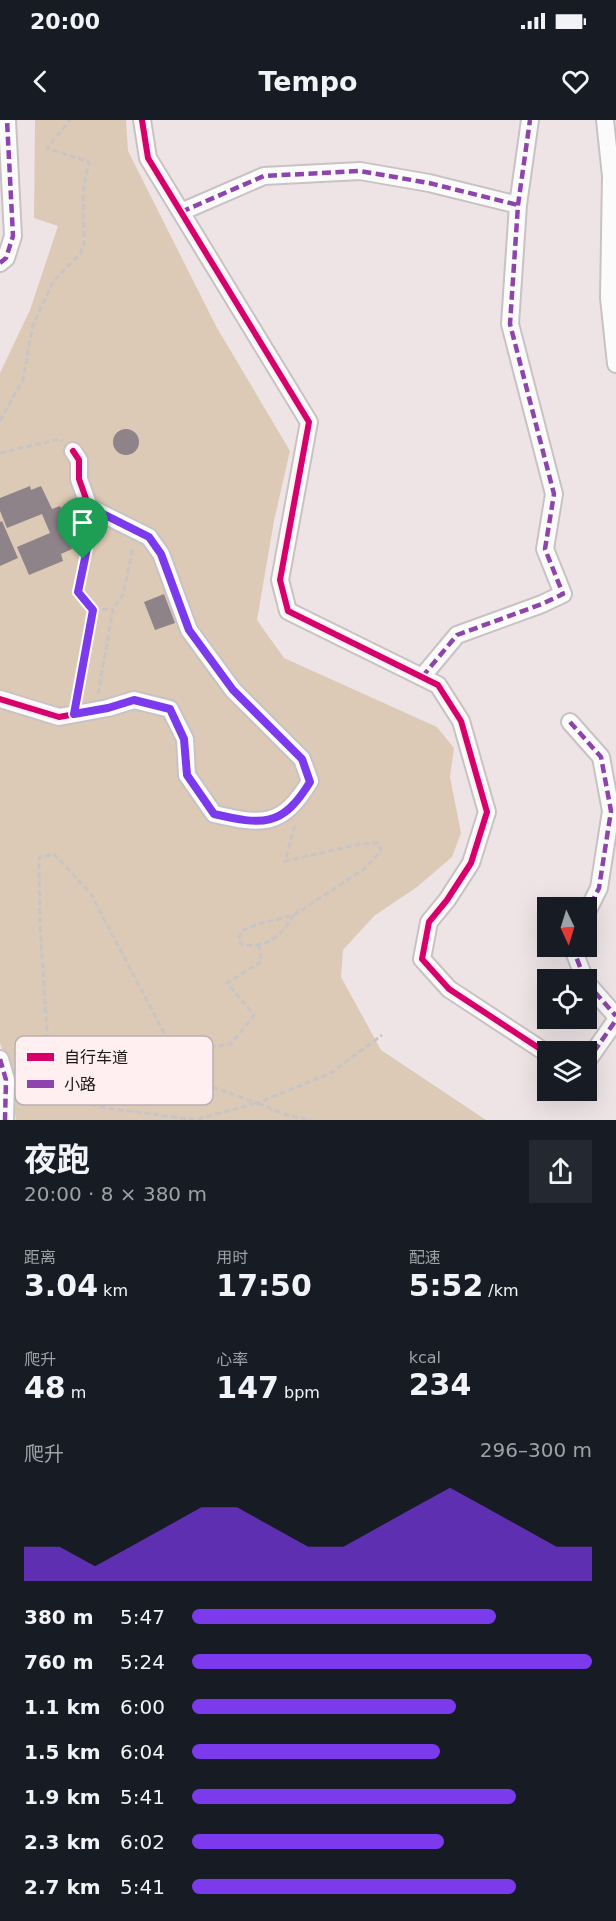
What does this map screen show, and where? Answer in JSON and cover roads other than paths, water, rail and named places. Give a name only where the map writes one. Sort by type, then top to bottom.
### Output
[{"type":"street","points":[[0,263],[6,258],[13,236],[7,120]]},
{"type":"street","points":[[142,120],[148,158],[309,422],[280,580],[288,611],[438,685],[461,721],[487,812],[471,863],[447,900],[429,922],[422,959],[449,989],[537,1047]]},
{"type":"street","points":[[422,677],[457,635],[563,594],[545,549],[555,494],[510,324],[518,205],[530,120]]},
{"type":"street","points":[[605,120],[611,176],[609,298],[616,364]]},
{"type":"street","points":[[181,212],[264,176],[360,171],[429,183],[518,205]]},
{"type":"street","points":[[0,699],[59,717],[134,700],[170,709],[184,739],[187,775],[214,814],[250,822],[278,817],[300,798],[310,782],[302,759],[233,690],[189,630],[161,554],[149,537],[89,507],[79,479],[79,460],[73,451]]},
{"type":"street","points":[[570,722],[601,757],[611,811],[599,888],[594,897]]},
{"type":"street","points":[[597,995],[616,1018],[597,1046]]},
{"type":"street","points":[[0,1059],[6,1080],[5,1120]]}]
